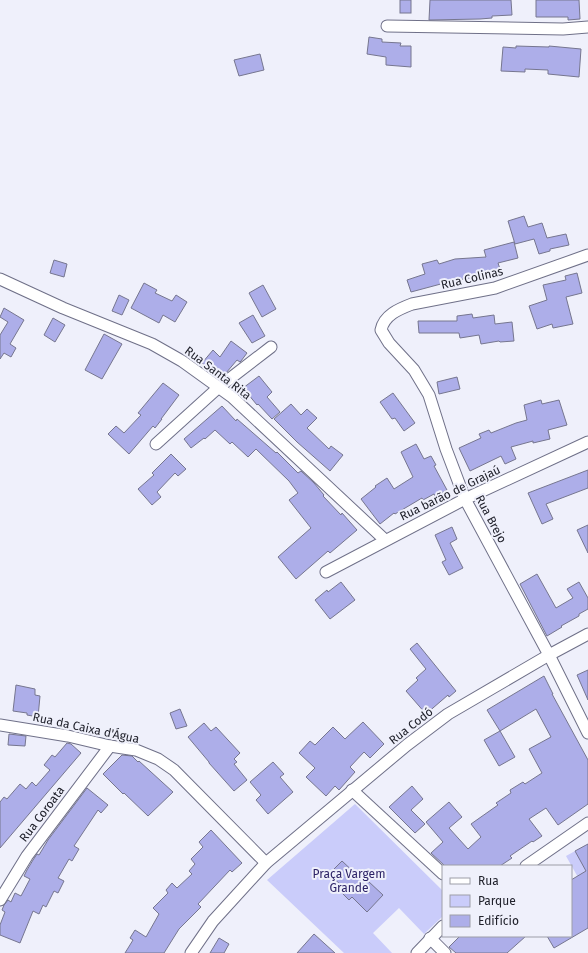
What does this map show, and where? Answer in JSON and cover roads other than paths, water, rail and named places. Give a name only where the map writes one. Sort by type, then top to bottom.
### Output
[{"type":"street","points":[[387,26],[563,29],[588,27]]},
{"type":"street","name":"Rua Colinas","points":[[386,319],[412,304],[495,288],[588,255]]},
{"type":"street","name":"Rua Santa Rita","points":[[0,279],[63,308],[152,344],[182,361],[232,397],[385,540]]},
{"type":"street","name":"Rua Brejo","points":[[386,319],[382,323],[381,330],[414,370],[429,395],[446,449],[465,499],[549,655],[588,733]]},
{"type":"street","points":[[156,444],[219,387],[271,347]]},
{"type":"street","name":"Rua barão de Grajaú","points":[[326,572],[465,499],[588,442]]},
{"type":"street","name":"Rua Codó","points":[[191,953],[212,921],[266,863],[407,745],[448,714],[588,634]]},
{"type":"street","name":"Rua da Caixa d'Água","points":[[0,725],[68,736],[110,746],[136,750],[158,759],[174,770],[266,863]]},
{"type":"street","name":"Rua Coroata","points":[[0,900],[27,856],[110,746]]},
{"type":"street","points":[[352,790],[442,873]]},
{"type":"street","points":[[527,865],[588,823]]},
{"type":"street","points":[[419,951],[442,927]]},
{"type":"street","points":[[430,938],[446,953]]},
{"type":"park label","name":"Praça Vargem Grande","points":[[349,881]]}]
